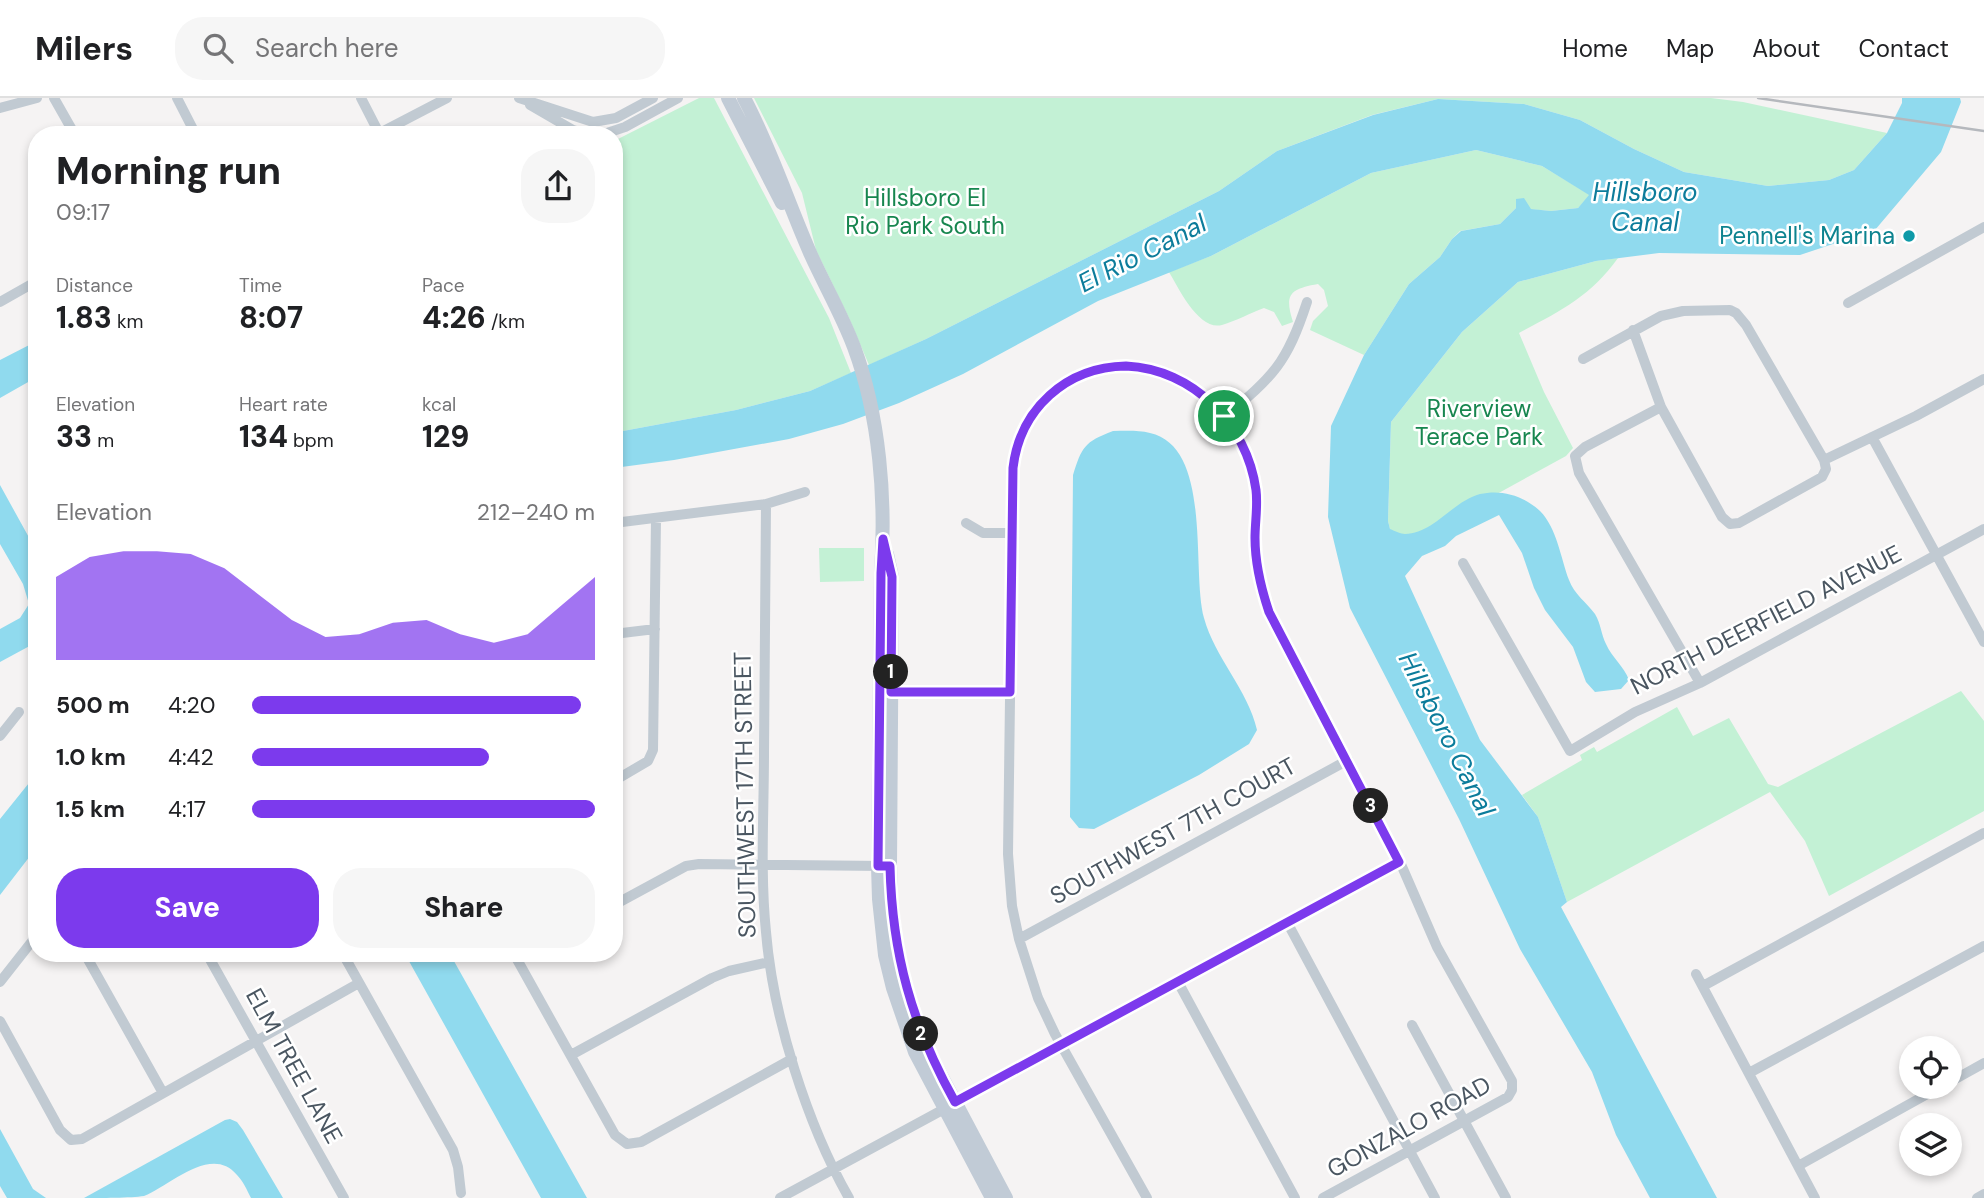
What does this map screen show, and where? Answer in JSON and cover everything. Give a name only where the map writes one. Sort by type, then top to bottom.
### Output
[{"type":"main road","points":[[728,98],[812,256]]},
{"type":"main road","points":[[744,98],[765,138],[812,256],[854,348],[874,427],[883,539],[885,692],[882,933],[893,988],[915,1052],[1006,1198]]},
{"type":"main road","points":[[949,1105],[992,1198]]},
{"type":"street","points":[[0,108],[37,98]]},
{"type":"street","points":[[54,98],[70,126]]},
{"type":"street","points":[[177,98],[191,126]]},
{"type":"street","points":[[361,98],[374,126]]},
{"type":"street","points":[[393,126],[447,98]]},
{"type":"street","points":[[520,99],[584,121],[608,121],[653,98]]},
{"type":"street","points":[[623,128],[678,98]]},
{"type":"street","points":[[520,99],[567,126]]},
{"type":"street","points":[[555,121],[558,110]]},
{"type":"street","points":[[584,121],[584,126]]},
{"type":"street","points":[[1848,303],[1984,227]]},
{"type":"street","points":[[0,302],[28,286]]},
{"type":"street","points":[[1224,416],[1261,386],[1283,361],[1307,302]]},
{"type":"street","points":[[1583,359],[1633,330],[1661,316],[1683,311],[1730,310],[1736,313],[1824,460],[1826,469],[1822,477],[1739,523],[1730,524],[1722,517],[1661,407],[1633,330]]},
{"type":"street","points":[[780,1198],[949,1105],[1061,1045],[1178,982],[1399,862],[1269,612],[1256,556],[1257,509],[1253,475],[1242,443],[1224,416],[1193,388],[1154,370],[1130,366],[1107,367],[1072,378],[1042,401],[1019,438],[1013,468],[1008,854],[1012,906],[1019,939],[1038,998],[1061,1045],[1147,1198]]},
{"type":"street","points":[[1824,460],[1983,383]]},
{"type":"street","points":[[1661,407],[1585,447],[1575,456],[1579,473],[1700,683]]},
{"type":"street","points":[[1871,437],[1984,642]]},
{"type":"street","points":[[623,522],[766,504],[805,492]]},
{"type":"street","name":"SOUTHWEST 17TH STREET","points":[[766,504],[763,899],[769,962],[792,1059],[826,1155],[849,1198]]},
{"type":"street","points":[[623,776],[648,761],[653,750],[656,518]]},
{"type":"street","points":[[967,523],[983,533],[1012,533]]},
{"type":"street","name":"NORTH DEERFIELD AVENUE","points":[[1463,563],[1570,751],[1635,712],[1700,683],[1984,529]]},
{"type":"street","points":[[623,633],[655,629]]},
{"type":"street","points":[[885,692],[1010,692]]},
{"type":"street","points":[[0,736],[19,712]]},
{"type":"street","name":"SOUTHWEST 7TH COURT","points":[[1019,939],[1348,760]]},
{"type":"street","points":[[1703,986],[1984,833]]},
{"type":"street","name":"GONZALO ROAD","points":[[1323,1198],[1508,1097],[1512,1090],[1512,1081],[1437,947],[1399,862]]},
{"type":"street","points":[[623,900],[686,866],[884,866]]},
{"type":"street","points":[[1287,922],[1435,1198]]},
{"type":"street","points":[[0,982],[28,946]]},
{"type":"street","points":[[1749,1073],[1984,946]]},
{"type":"street","points":[[89,962],[163,1093]]},
{"type":"street","name":"ELM TREE LANE","points":[[212,962],[344,1198]]},
{"type":"street","points":[[347,962],[453,1150],[461,1193]]},
{"type":"street","points":[[523,962],[615,1135],[627,1144],[642,1142],[792,1059]]},
{"type":"street","points":[[571,1055],[712,978],[729,971],[769,962]]},
{"type":"street","points":[[1696,974],[1815,1198]]},
{"type":"street","points":[[1178,982],[1295,1198]]},
{"type":"street","points":[[0,1021],[60,1130],[71,1140],[82,1139],[359,983]]},
{"type":"street","points":[[1412,1025],[1506,1198]]},
{"type":"street","points":[[1962,1075],[1984,1063]]},
{"type":"street","points":[[1798,1166],[1918,1099]]},
{"type":"street","points":[[1976,1198],[1984,1194]]},
{"type":"green space","points":[[699,98],[714,98],[829,318],[851,373],[810,391],[736,410],[623,431],[623,136]]},
{"type":"green space","name":"Hillsboro El Rio Park South","points":[[754,98],[1711,98],[1743,102],[1887,133],[1854,170],[1829,180],[1768,186],[1684,172],[1580,120],[1524,104],[1438,99],[1372,115],[1277,151],[1219,191],[869,365],[816,250],[802,193]]},
{"type":"green space","points":[[1476,150],[1542,166],[1590,195],[1578,208],[1551,211],[1516,208],[1500,224],[1460,231],[1440,257],[1409,284],[1364,355],[1310,330],[1313,321],[1328,306],[1324,290],[1318,284],[1301,288],[1292,294],[1289,305],[1293,322],[1282,326],[1274,312],[1264,308],[1222,325],[1214,325],[1205,322],[1191,307],[1169,272],[1211,256],[1371,173]]},
{"type":"green space","name":"Riverview Terace Park","points":[[1618,258],[1585,293],[1519,333],[1544,392],[1573,448],[1566,456],[1395,550],[1388,521],[1391,422],[1462,332],[1518,282],[1596,261]]},
{"type":"green space","points":[[819,548],[864,548],[864,581],[820,582]]},
{"type":"green space","points":[[1961,691],[1984,721],[1984,811],[1829,896],[1805,841],[1770,792],[1567,902],[1538,817],[1522,795],[1582,760],[1580,755],[1594,747],[1597,752],[1677,707],[1693,736],[1729,718],[1768,784],[1778,787]]},
{"type":"water","name":"Hillsboro Canal","points":[[1902,98],[1960,98],[1961,102],[1941,152],[1875,230],[1800,255],[1659,253],[1596,261],[1518,282],[1462,332],[1391,422],[1390,529],[1403,534],[1415,533],[1480,494],[1504,493],[1527,501],[1540,511],[1551,526],[1571,585],[1595,614],[1604,640],[1629,680],[1621,689],[1595,692],[1586,682],[1573,647],[1545,610],[1522,553],[1499,515],[1422,556],[1405,576],[1480,740],[1538,817],[1567,902],[1561,907],[1717,1198],[1650,1198],[1616,1135],[1592,1072],[1520,949],[1459,819],[1350,608],[1328,517],[1331,426],[1364,355],[1409,284],[1440,257],[1461,231],[1500,224],[1516,208],[1516,199],[1524,198],[1531,209],[1551,211],[1578,208],[1589,195],[1542,166],[1476,150],[1371,173],[1211,256],[1098,301],[963,374],[899,403],[843,424],[789,439],[623,467],[623,431],[736,410],[810,391],[926,339],[1219,191],[1277,151],[1373,115],[1438,99],[1524,104],[1580,120],[1684,172],[1768,186],[1829,180],[1854,170],[1887,133]]},
{"type":"water","points":[[28,346],[28,382],[0,398],[0,360]]},
{"type":"water","points":[[1113,431],[1150,433],[1170,443],[1183,461],[1196,513],[1204,618],[1216,647],[1253,715],[1257,730],[1249,744],[1199,775],[1094,829],[1079,828],[1070,817],[1073,475],[1079,458],[1090,442]]},
{"type":"water","points":[[0,485],[28,536],[28,601],[23,584],[0,544]]},
{"type":"water","points":[[28,606],[28,647],[0,662],[0,629],[20,618]]},
{"type":"water","points":[[28,784],[28,859],[0,895],[0,819]]},
{"type":"water","points":[[409,962],[454,962],[587,1198],[541,1198]]},
{"type":"water","points":[[225,1120],[237,1122],[243,1130],[283,1198],[251,1198],[237,1175],[227,1167],[215,1164],[190,1170],[144,1196],[84,1198]]},
{"type":"water","points":[[0,1129],[33,1189],[46,1198],[7,1198],[0,1186]]},
{"type":"railway","points":[[1758,98],[1984,131]]},
{"type":"place","name":"Pennell's Marina","points":[[1909,236]]},
{"type":"route","points":[[1135,366],[1163,373],[1193,388],[1224,416],[1242,443],[1253,475],[1257,509],[1255,536],[1258,575],[1269,612],[1399,862],[955,1102],[926,1047],[914,1017],[897,953],[890,866],[878,866],[883,539],[892,577],[891,692],[1010,692],[1013,468],[1019,438],[1036,408],[1056,388],[1072,378],[1107,367],[1135,366]]},
{"type":"water label","name":"El Rio Canal","points":[[1142,253]]}]
